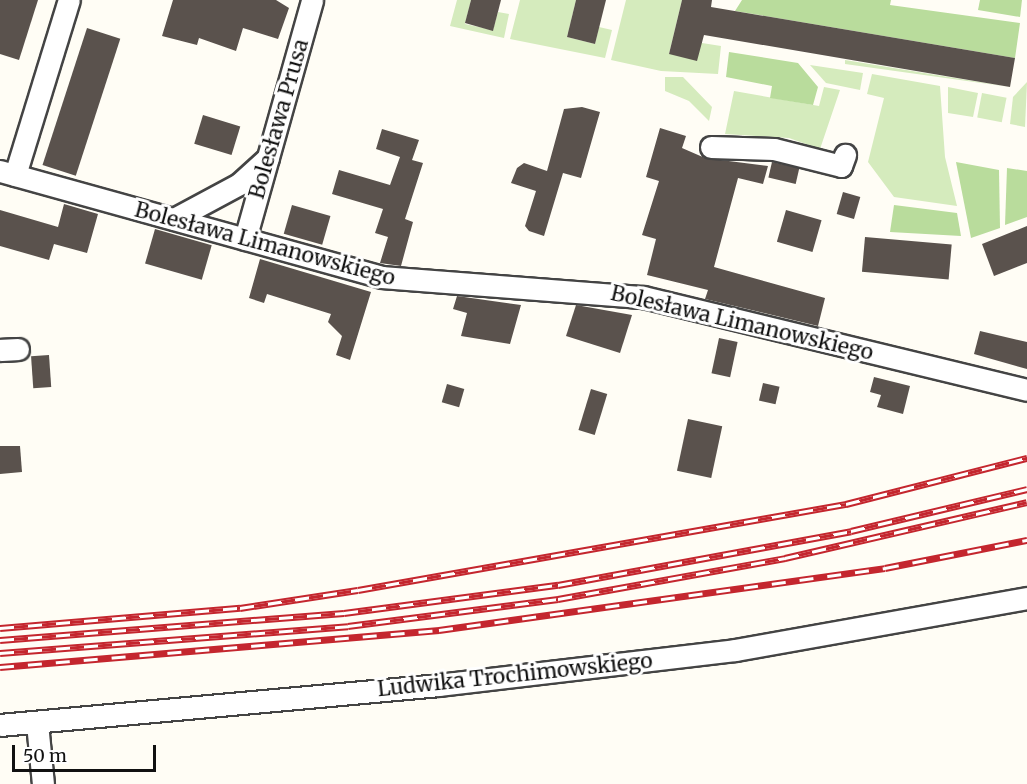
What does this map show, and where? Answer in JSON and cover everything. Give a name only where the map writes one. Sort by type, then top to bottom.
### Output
[{"type":"street","points":[[8,173],[69,0]]},
{"type":"street","name":"Bolesława Prusa","points":[[245,239],[312,0]]},
{"type":"street","points":[[711,147],[774,149],[841,166],[845,155]]},
{"type":"street","points":[[174,219],[238,184],[268,158]]},
{"type":"street","name":"Bolesława Limanowskiego","points":[[8,173],[411,283],[643,297],[1027,390]]},
{"type":"street","name":"Ludwika Trochimowskiego","points":[[0,725],[38,723],[723,652],[1027,598]]},
{"type":"street","points":[[38,723],[43,784]]},
{"type":"green space","points":[[457,0],[471,0],[465,24],[493,30],[498,12],[509,14],[504,38],[450,26]]},
{"type":"green space","points":[[520,0],[576,0],[567,37],[595,44],[599,27],[612,30],[605,58],[510,39]]},
{"type":"green space","points":[[626,0],[682,0],[669,54],[702,43],[721,46],[718,74],[661,71],[611,60]]},
{"type":"green space","points":[[742,0],[891,0],[890,5],[1020,23],[1015,58],[735,11]]},
{"type":"green space","points":[[980,0],[1022,0],[1020,17],[978,10]]},
{"type":"green space","points":[[729,52],[798,63],[818,87],[813,105],[770,98],[772,86],[726,77]]},
{"type":"green space","points":[[845,60],[1010,87],[845,64]]},
{"type":"green space","points":[[810,65],[863,73],[860,90],[826,83]]},
{"type":"green space","points":[[872,74],[940,86],[945,157],[957,206],[894,197],[868,162],[884,98],[867,94]]},
{"type":"green space","points":[[665,77],[683,77],[712,107],[709,121],[689,101],[665,91]]},
{"type":"green space","points":[[1027,82],[1025,127],[1010,124],[1013,97]]},
{"type":"green space","points":[[824,87],[840,90],[820,149],[789,138],[725,134],[734,91],[819,106]]},
{"type":"green space","points":[[948,87],[978,93],[973,117],[948,113]]},
{"type":"green space","points":[[982,93],[1007,98],[1002,122],[977,118]]},
{"type":"green space","points":[[956,162],[999,170],[1000,228],[971,238]]},
{"type":"green space","points":[[1007,168],[1027,171],[1027,217],[1005,225]]},
{"type":"green space","points":[[894,205],[957,213],[961,236],[890,232]]},
{"type":"building","points":[[0,0],[38,0],[19,60],[0,54]]},
{"type":"building","points":[[173,0],[276,0],[289,8],[278,39],[243,28],[236,51],[199,38],[197,45],[162,36]]},
{"type":"building","points":[[471,0],[501,0],[493,31],[465,23]]},
{"type":"building","points":[[576,0],[606,0],[595,44],[567,37]]},
{"type":"building","points":[[682,0],[712,0],[711,7],[1015,58],[1010,87],[704,35],[697,61],[669,54]]},
{"type":"building","points":[[87,28],[120,39],[76,176],[43,165]]},
{"type":"building","points":[[582,107],[600,112],[581,178],[563,173],[544,236],[529,231],[525,226],[536,191],[511,183],[517,168],[524,163],[547,171],[564,109]]},
{"type":"building","points":[[203,115],[240,126],[232,155],[194,144]]},
{"type":"building","points":[[660,128],[686,136],[682,148],[705,158],[768,166],[763,184],[738,178],[714,267],[825,298],[818,326],[705,299],[708,290],[647,275],[656,239],[642,235],[659,181],[646,177]]},
{"type":"building","points":[[382,129],[419,140],[412,160],[423,163],[405,219],[413,222],[401,266],[380,263],[388,237],[375,233],[383,209],[332,194],[339,170],[390,185],[400,157],[376,149]]},
{"type":"building","points":[[772,162],[799,168],[796,184],[768,178]]},
{"type":"building","points":[[843,192],[860,197],[854,219],[837,214]]},
{"type":"building","points":[[64,204],[98,214],[87,253],[54,244],[49,260],[0,246],[0,210],[58,227]]},
{"type":"building","points":[[292,205],[330,216],[322,245],[284,234]]},
{"type":"building","points":[[786,210],[822,220],[812,252],[777,242]]},
{"type":"building","points":[[1027,226],[1027,263],[994,276],[982,244]]},
{"type":"building","points":[[155,229],[212,245],[202,280],[145,264]]},
{"type":"building","points":[[865,237],[952,245],[949,279],[862,272]]},
{"type":"building","points":[[260,259],[371,292],[350,360],[336,355],[342,336],[328,322],[331,314],[267,294],[264,303],[249,298]]},
{"type":"building","points":[[457,296],[521,305],[510,344],[461,336],[467,313],[453,309]]},
{"type":"building","points":[[576,305],[632,315],[620,353],[566,336]]},
{"type":"building","points":[[980,331],[1027,342],[1027,369],[974,354]]},
{"type":"building","points":[[719,338],[738,342],[730,377],[712,373]]},
{"type":"building","points":[[49,355],[51,387],[33,388],[31,356]]},
{"type":"building","points":[[874,377],[910,386],[903,414],[877,407],[881,395],[870,392]]},
{"type":"building","points":[[763,383],[780,387],[776,404],[759,401]]},
{"type":"building","points":[[447,384],[464,389],[459,407],[442,402]]},
{"type":"building","points":[[591,389],[607,394],[595,435],[578,430]]},
{"type":"building","points":[[688,419],[722,426],[711,478],[677,471]]},
{"type":"building","points":[[0,446],[20,446],[22,472],[0,474]]},
{"type":"railway","points":[[0,628],[240,608],[358,590],[846,504],[1027,458]]},
{"type":"railway","points":[[0,640],[344,613],[558,585],[851,531],[1027,489]]},
{"type":"railway","points":[[0,653],[348,626],[558,599],[785,558],[1027,502]]},
{"type":"railway","points":[[0,667],[439,630],[885,568],[1027,540]]}]
